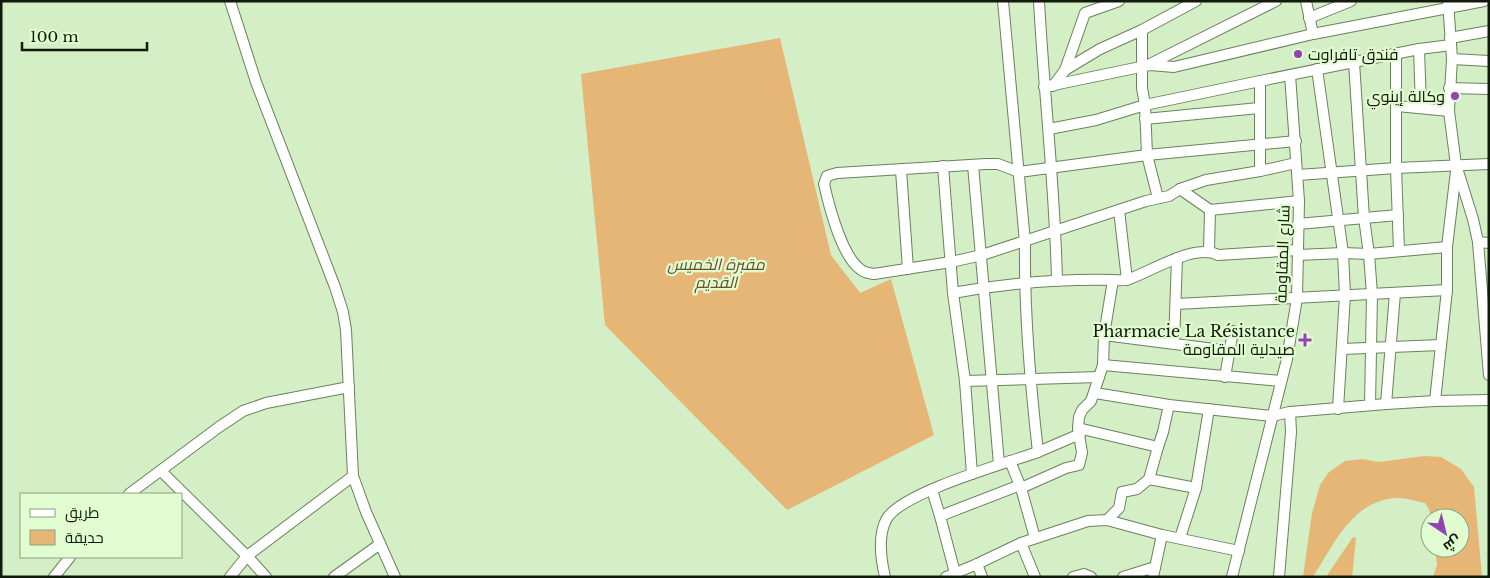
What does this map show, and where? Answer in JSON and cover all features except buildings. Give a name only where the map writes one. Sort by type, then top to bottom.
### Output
[{"type":"street","points":[[230,1],[256,82],[338,297],[346,330],[353,476],[395,577]]},
{"type":"street","points":[[1003,1],[1025,242],[1024,282],[1030,379],[1038,452]]},
{"type":"street","points":[[1039,1],[1048,86],[1050,167],[1056,230],[1057,280]]},
{"type":"street","points":[[1065,70],[1069,54],[1085,13],[1119,1]]},
{"type":"street","points":[[1048,86],[1065,70],[1100,49],[1142,30],[1196,1]]},
{"type":"street","points":[[1146,66],[1276,1]]},
{"type":"street","points":[[1306,1],[1313,34]]},
{"type":"street","points":[[1309,18],[1351,1]]},
{"type":"street","points":[[1048,86],[1146,66],[1174,67],[1313,34],[1448,5],[1484,1]]},
{"type":"street","points":[[1448,5],[1452,59],[1449,110],[1456,165],[1478,242],[1489,375]]},
{"type":"street","points":[[1142,30],[1146,66],[1145,119],[1147,155],[1158,198]]},
{"type":"street","points":[[1049,129],[1104,118],[1145,105],[1419,49],[1489,31]]},
{"type":"street","points":[[1419,49],[1421,107]]},
{"type":"street","points":[[1396,53],[1398,250]]},
{"type":"street","points":[[1452,59],[1489,61]]},
{"type":"street","points":[[1354,62],[1364,218],[1372,294],[1370,405]]},
{"type":"street","points":[[1318,69],[1330,174],[1342,252],[1345,295],[1338,409]]},
{"type":"street","name":"شارع المقاومة","points":[[1232,577],[1287,359],[1297,298],[1299,201],[1290,75]]},
{"type":"street","points":[[1260,80],[1260,171]]},
{"type":"street","points":[[1449,88],[1489,89]]},
{"type":"street","points":[[1397,106],[1449,110]]},
{"type":"street","points":[[1145,119],[1259,108]]},
{"type":"street","points":[[1296,141],[1147,155],[1019,172],[998,164],[973,164],[832,174],[826,177],[824,184],[840,237],[850,258],[858,268],[866,273],[874,274],[951,262],[982,255],[1119,210],[1169,196],[1206,180],[1296,163]]},
{"type":"street","points":[[973,164],[999,464]]},
{"type":"street","points":[[1298,176],[1396,168],[1489,164]]},
{"type":"street","points":[[1435,401],[1447,290],[1447,247],[1456,165]]},
{"type":"street","points":[[943,166],[954,293],[966,382],[972,474]]},
{"type":"street","points":[[902,170],[908,269]]},
{"type":"street","points":[[1180,190],[1210,210],[1299,201]]},
{"type":"street","points":[[1119,210],[1127,280]]},
{"type":"street","points":[[1209,251],[1210,210]]},
{"type":"street","points":[[1298,224],[1398,215]]},
{"type":"street","points":[[1478,242],[1489,243]]},
{"type":"street","points":[[954,293],[1024,282],[1127,280],[1177,258],[1209,251],[1218,255],[1298,252],[1369,254],[1447,247]]},
{"type":"street","points":[[1174,343],[1177,258]]},
{"type":"street","points":[[940,516],[1066,468],[1079,465],[1082,453],[1079,431],[1082,410],[1095,394],[1103,365],[1104,335],[1113,280]]},
{"type":"street","points":[[1176,304],[1447,290]]},
{"type":"street","points":[[1386,404],[1395,293]]},
{"type":"street","points":[[1225,377],[1233,330]]},
{"type":"street","points":[[1104,335],[1230,351]]},
{"type":"street","points":[[1342,349],[1441,345]]},
{"type":"street","points":[[1103,365],[1281,381]]},
{"type":"street","points":[[966,382],[1099,378]]},
{"type":"street","points":[[130,493],[218,427],[243,411],[266,403],[349,387]]},
{"type":"street","points":[[1095,394],[1169,405],[1272,416],[1290,412],[1370,405],[1489,400]]},
{"type":"street","points":[[1107,520],[1119,508],[1122,492],[1138,489],[1149,479],[1169,405]]},
{"type":"street","points":[[1180,538],[1196,488],[1209,409]]},
{"type":"street","points":[[1279,577],[1291,432],[1290,412]]},
{"type":"street","points":[[885,577],[882,561],[882,540],[886,519],[899,506],[932,490],[999,464],[1038,452],[1079,431],[1158,447]]},
{"type":"street","points":[[1010,461],[1035,538]]},
{"type":"street","points":[[161,470],[266,577]]},
{"type":"street","points":[[230,577],[247,556],[353,476]]},
{"type":"street","points":[[1149,479],[1196,488]]},
{"type":"street","points":[[932,490],[940,516],[951,575],[1021,543],[1088,521],[1107,520],[1162,535],[1239,551]]},
{"type":"street","points":[[1122,577],[1154,572],[1162,535]]},
{"type":"street","points":[[1021,543],[1035,577]]},
{"type":"street","points":[[334,577],[380,544]]},
{"type":"street","points":[[54,577],[69,558]]},
{"type":"street","points":[[977,564],[982,577]]},
{"type":"street","points":[[1073,577],[1084,574],[1091,577]]},
{"type":"green space","name":"مقبرة الخميس القديم","points":[[780,38],[831,255],[860,293],[891,279],[934,435],[787,510],[605,325],[581,74]]},
{"type":"green space","points":[[1424,456],[1441,457],[1461,469],[1474,487],[1482,577],[1433,577],[1437,565],[1436,558],[1470,558],[1470,508],[1428,508],[1425,503],[1398,498],[1382,500],[1369,506],[1357,515],[1337,538],[1313,577],[1303,577],[1312,513],[1320,485],[1329,472],[1345,461],[1362,459],[1379,462]]},
{"type":"green space","points":[[1353,537],[1356,538],[1352,577],[1326,577]]},
{"type":"place","name":"فندق تافراوت","points":[[1298,54]]},
{"type":"place","name":"وكالة إينوي","points":[[1455,96]]},
{"type":"place","name":"Pharmacie La Résistance صيدلية المقاومة","points":[[1305,340]]}]
